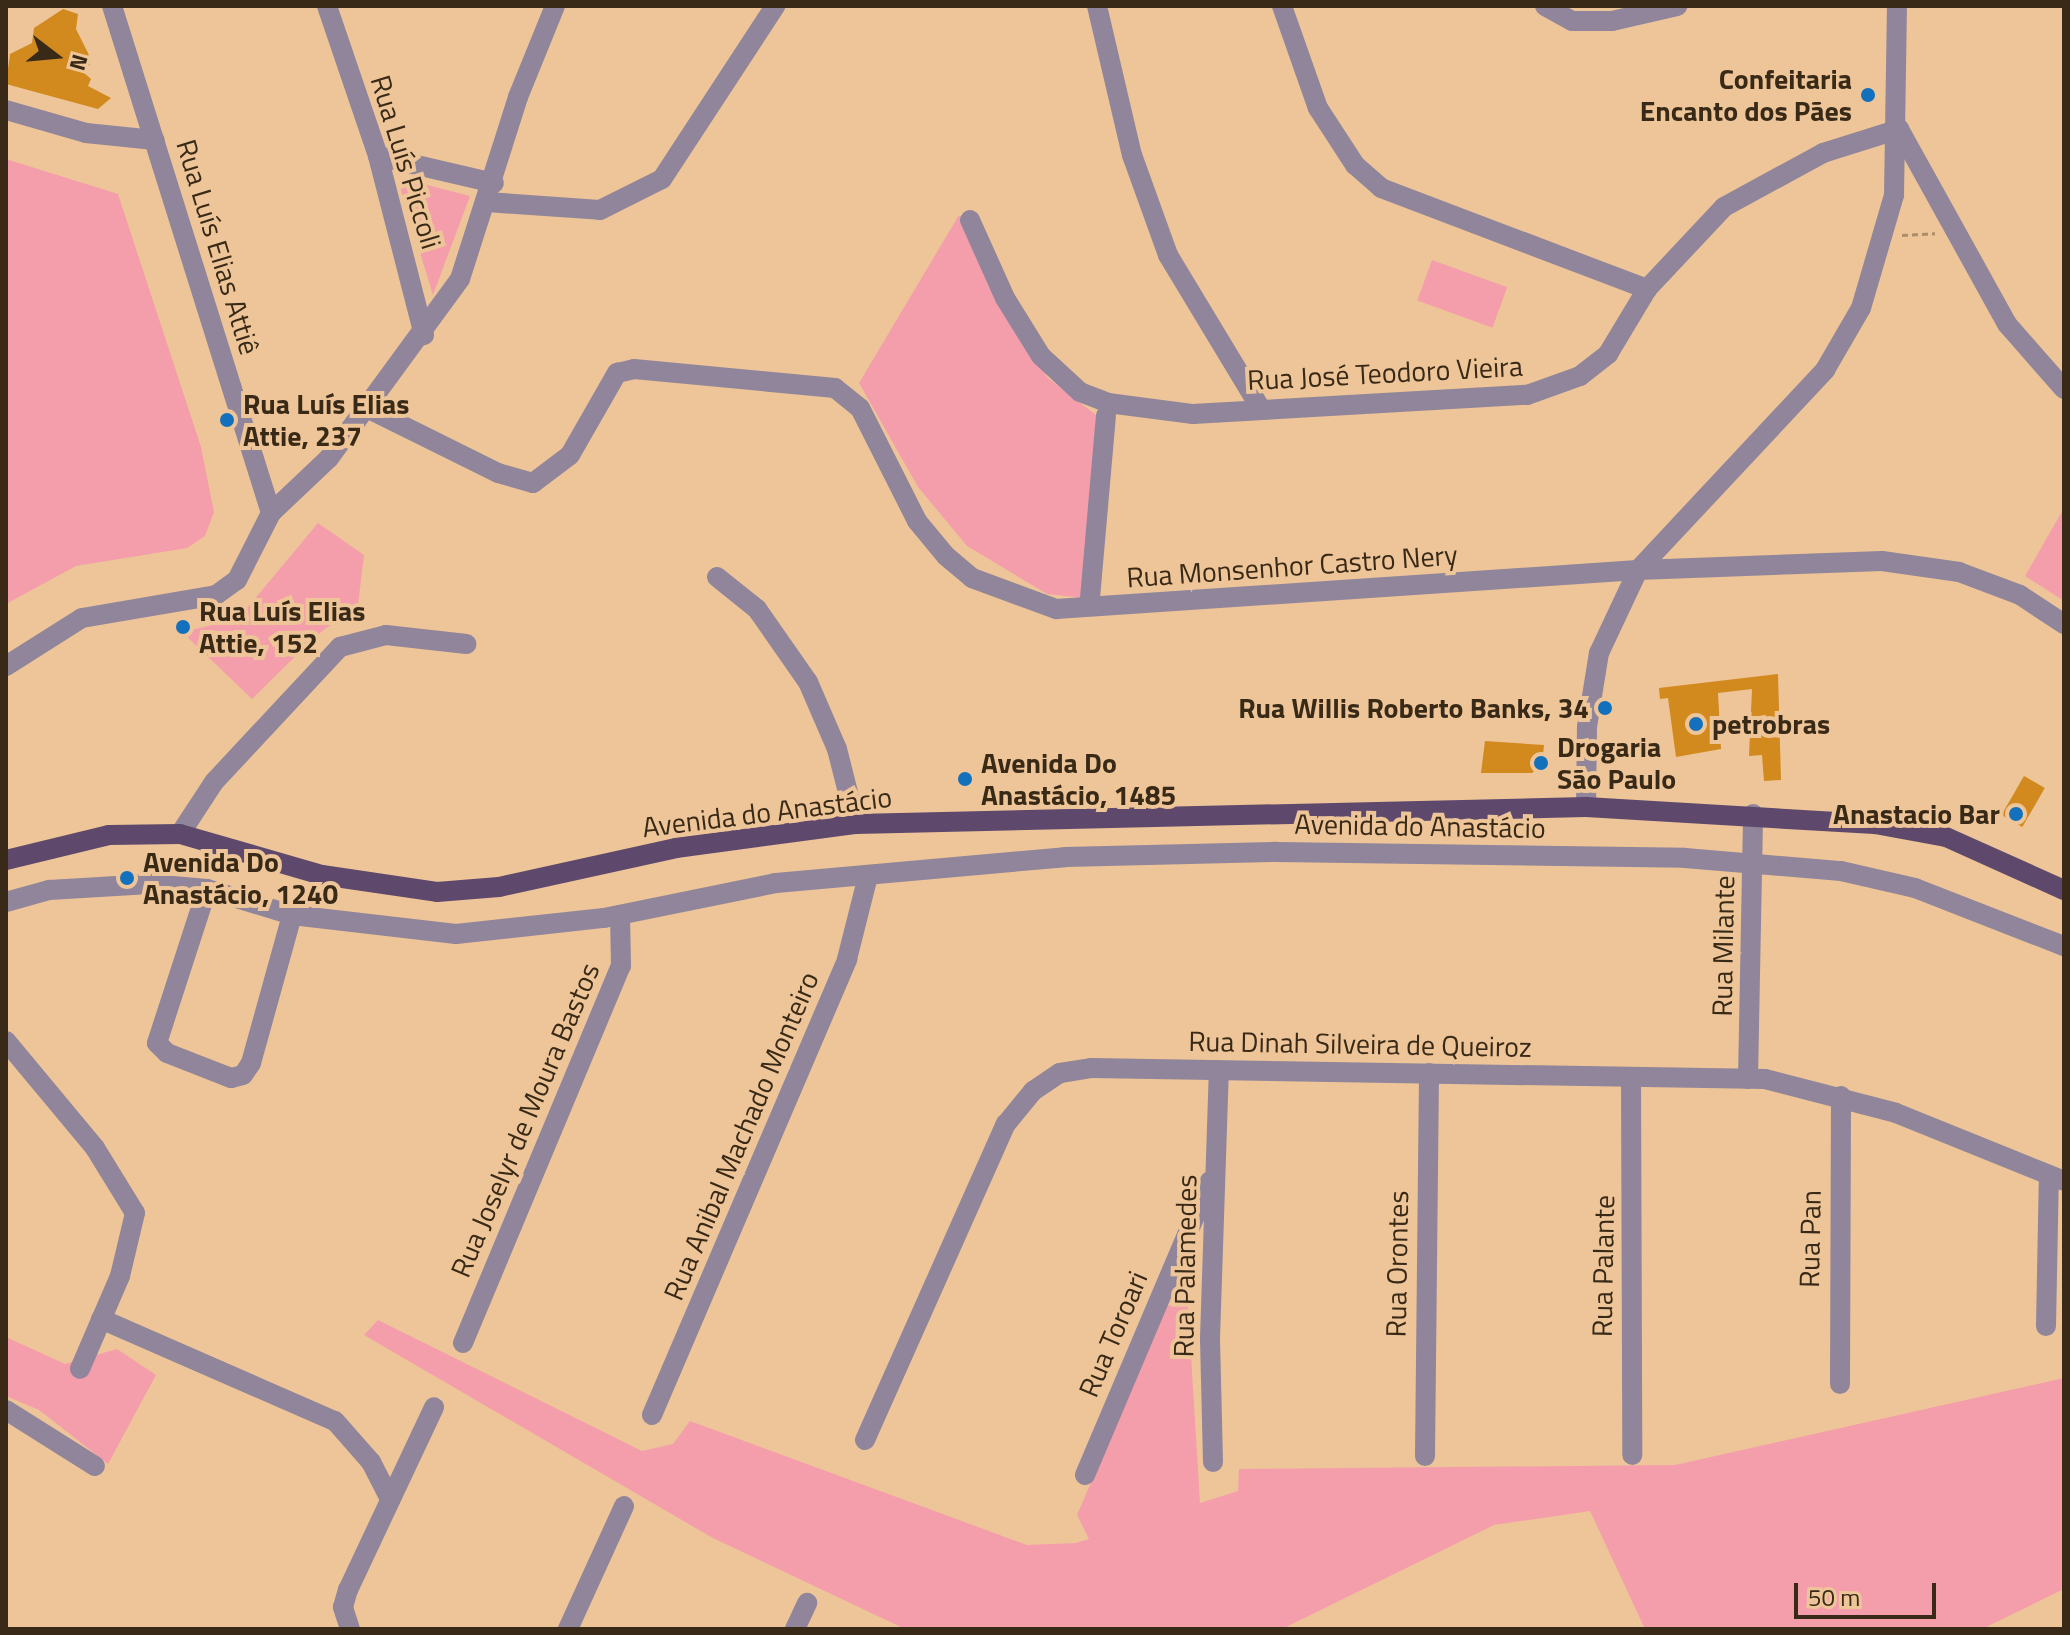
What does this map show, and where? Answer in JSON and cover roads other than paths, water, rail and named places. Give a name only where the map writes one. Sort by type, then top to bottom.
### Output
[{"type":"main road","name":"Avenida do Anastácio","points":[[6,860],[109,835],[180,834],[336,878],[437,892],[499,887],[676,848],[856,824],[1586,807],[1753,814],[1946,837],[2064,890]]},
{"type":"street","name":"Rua Luís Elias Attiê","points":[[112,6],[271,513]]},
{"type":"street","name":"Rua Luís Piccoli","points":[[327,6],[378,156],[424,335]]},
{"type":"street","points":[[6,666],[82,618],[216,595],[237,580],[271,513],[329,458],[424,335],[460,279],[491,192],[518,97],[555,6]]},
{"type":"street","points":[[378,156],[491,192],[600,210],[662,179],[775,6]]},
{"type":"street","points":[[1097,6],[1132,155],[1168,255],[1259,406]]},
{"type":"street","points":[[1282,6],[1318,108],[1355,165],[1381,188],[1647,289]]},
{"type":"street","points":[[1545,6],[1572,21],[1677,6]]},
{"type":"street","points":[[1586,807],[1587,727],[1599,653],[1638,570],[1825,370],[1861,308],[1886,236],[1899,129],[1897,6]]},
{"type":"street","points":[[6,110],[86,133],[155,140]]},
{"type":"street","points":[[1899,129],[2007,324],[2064,389]]},
{"type":"street","name":"Rua José Teodoro Vieira","points":[[970,220],[1026,333],[1080,392],[1156,414],[1259,406],[1495,397],[1556,387],[1608,354],[1647,289],[1699,229],[1750,189],[1823,153],[1899,129]]},
{"type":"street","name":"Rua Monsenhor Castro Nery","points":[[367,408],[498,473],[533,483],[570,455],[617,373],[634,369],[846,393],[917,521],[946,556],[972,578],[1056,609],[1638,570],[1921,564],[2020,595],[2064,624]]},
{"type":"street","points":[[1090,598],[1106,416]]},
{"type":"street","points":[[717,577],[757,609],[808,682],[837,749],[856,824]]},
{"type":"street","points":[[180,834],[214,782],[340,647],[386,635],[466,644]]},
{"type":"street","name":"Rua Milante","points":[[1748,1079],[1753,814]]},
{"type":"street","name":"Avenida do Anastácio","points":[[6,902],[94,885],[207,889],[292,915],[456,934],[620,915],[776,883],[1143,853],[1752,864],[1841,871],[1915,888],[2064,946]]},
{"type":"street","name":"Rua Anibal Machado Monteiro","points":[[652,1415],[847,959],[868,876]]},
{"type":"street","points":[[207,889],[157,1043],[167,1053],[231,1078],[243,1075],[251,1063],[292,915]]},
{"type":"street","name":"Rua Joselyr de Moura Bastos","points":[[463,1343],[621,966],[620,915]]},
{"type":"street","points":[[6,1041],[95,1148],[135,1213],[133,1236],[80,1369]]},
{"type":"street","name":"Rua Dinah Silveira de Queiroz","points":[[865,1440],[1016,1107],[1060,1073],[1219,1070],[1748,1079],[1841,1096],[2056,1178]]},
{"type":"street","name":"Rua Palamedes","points":[[1213,1462],[1214,1172],[1219,1070]]},
{"type":"street","name":"Rua Orontes","points":[[1425,1456],[1429,1073]]},
{"type":"street","name":"Rua Palante","points":[[1631,1077],[1632,1455]]},
{"type":"street","name":"Rua Pan","points":[[1840,1384],[1841,1096]]},
{"type":"street","name":"Rua Toroari","points":[[1085,1475],[1214,1172]]},
{"type":"street","points":[[2046,1326],[2056,1178]]},
{"type":"street","points":[[101,1319],[335,1421],[371,1462],[390,1499]]},
{"type":"street","points":[[350,1629],[343,1607],[348,1590],[434,1407]]},
{"type":"street","points":[[6,1410],[95,1466]]},
{"type":"street","points":[[568,1629],[624,1506]]},
{"type":"street","points":[[795,1629],[807,1603]]},
{"type":"place","name":"Confeitaria Encanto dos Pães","points":[[1868,95]]},
{"type":"place","name":"Rua Luís Elias Attie, 237","points":[[227,420]]},
{"type":"place","name":"Rua Luís Elias Attie, 152","points":[[183,627]]},
{"type":"place","name":"Rua Willis Roberto Banks, 34","points":[[1605,708]]},
{"type":"place","name":"petrobras","points":[[1696,724]]},
{"type":"place","name":"Drogaria São Paulo","points":[[1541,763]]},
{"type":"place","name":"Avenida Do Anastácio, 1485","points":[[965,779]]},
{"type":"place","name":"Anastacio Bar","points":[[2016,814]]},
{"type":"place","name":"Avenida Do Anastácio, 1240","points":[[127,878]]}]
